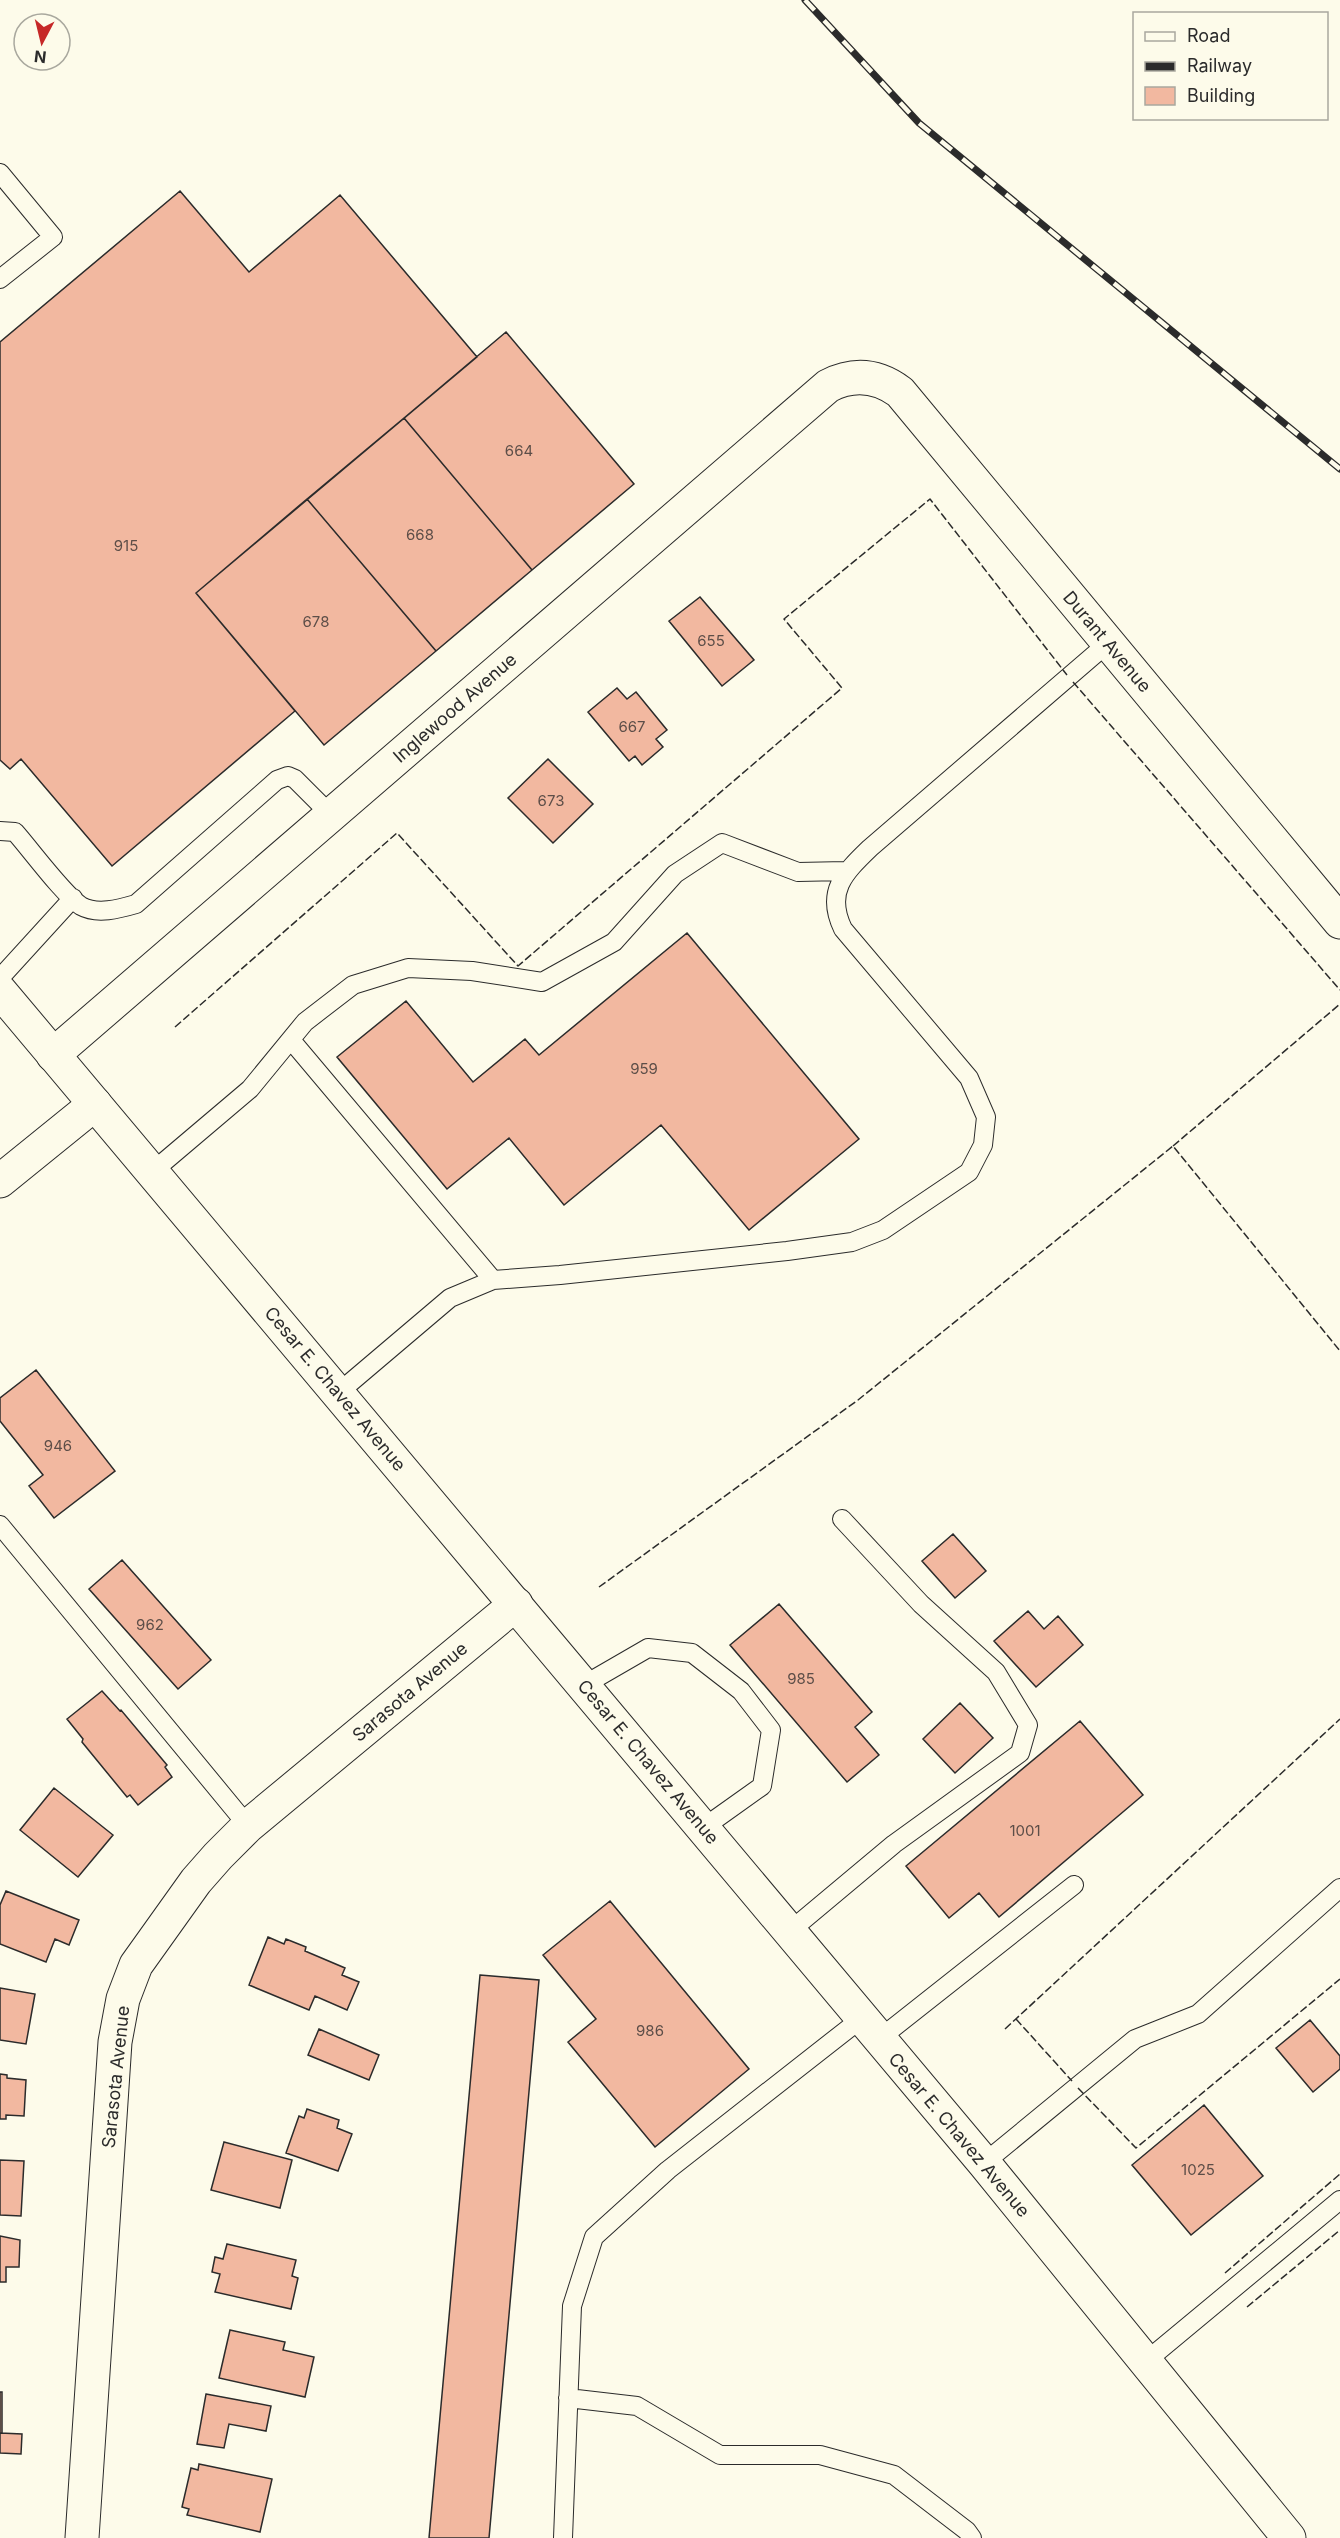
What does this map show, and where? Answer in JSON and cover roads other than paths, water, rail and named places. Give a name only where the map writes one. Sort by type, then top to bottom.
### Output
[{"type":"street","name":"Durant Avenue","points":[[864,377],[886,383],[900,392],[1340,921]]},
{"type":"street","name":"Inglewood Avenue","points":[[53,1055],[828,386],[845,379],[864,377]]},
{"type":"street","name":"Cesar E. Chavez Avenue","points":[[0,991],[984,2163],[1289,2538]]},
{"type":"street","points":[[0,1181],[95,1104]]},
{"type":"street","name":"Sarasota Avenue","points":[[82,2538],[118,2020],[129,1981],[144,1952],[196,1881],[248,1826],[516,1604]]},
{"type":"lane","points":[[0,173],[53,237],[0,279]]},
{"type":"lane","points":[[338,1393],[450,1298],[493,1280],[787,1251],[852,1242],[883,1230],[969,1172],[983,1145],[986,1117],[969,1078],[843,929],[835,913],[836,898],[845,871],[1108,643]]},
{"type":"lane","points":[[0,831],[15,832],[82,906],[96,910],[116,910],[136,904],[277,780],[288,776],[295,779],[331,815]]},
{"type":"lane","points":[[152,1172],[250,1089],[305,1022],[353,985],[408,968],[472,971],[542,982],[615,942],[675,874],[722,843],[798,872],[845,871]]},
{"type":"lane","points":[[0,978],[73,898]]},
{"type":"lane","points":[[291,1040],[493,1280]]},
{"type":"lane","points":[[790,1931],[894,1844],[1020,1753],[1028,1725],[996,1672],[921,1604],[842,1519]]},
{"type":"lane","points":[[0,1525],[248,1826]]},
{"type":"lane","points":[[584,1685],[648,1648],[692,1653],[741,1691],[771,1730],[762,1786],[703,1828]]},
{"type":"lane","points":[[563,2538],[572,2306],[594,2238],[668,2170],[1074,1886]]},
{"type":"lane","points":[[984,2163],[1135,2039],[1198,2014],[1340,1888]]},
{"type":"lane","points":[[1145,2362],[1340,2200]]},
{"type":"lane","points":[[568,2398],[637,2406],[720,2455],[820,2455],[894,2475],[967,2531],[972,2538]]},
{"type":"railway","points":[[805,0],[919,123],[1340,469]]}]
